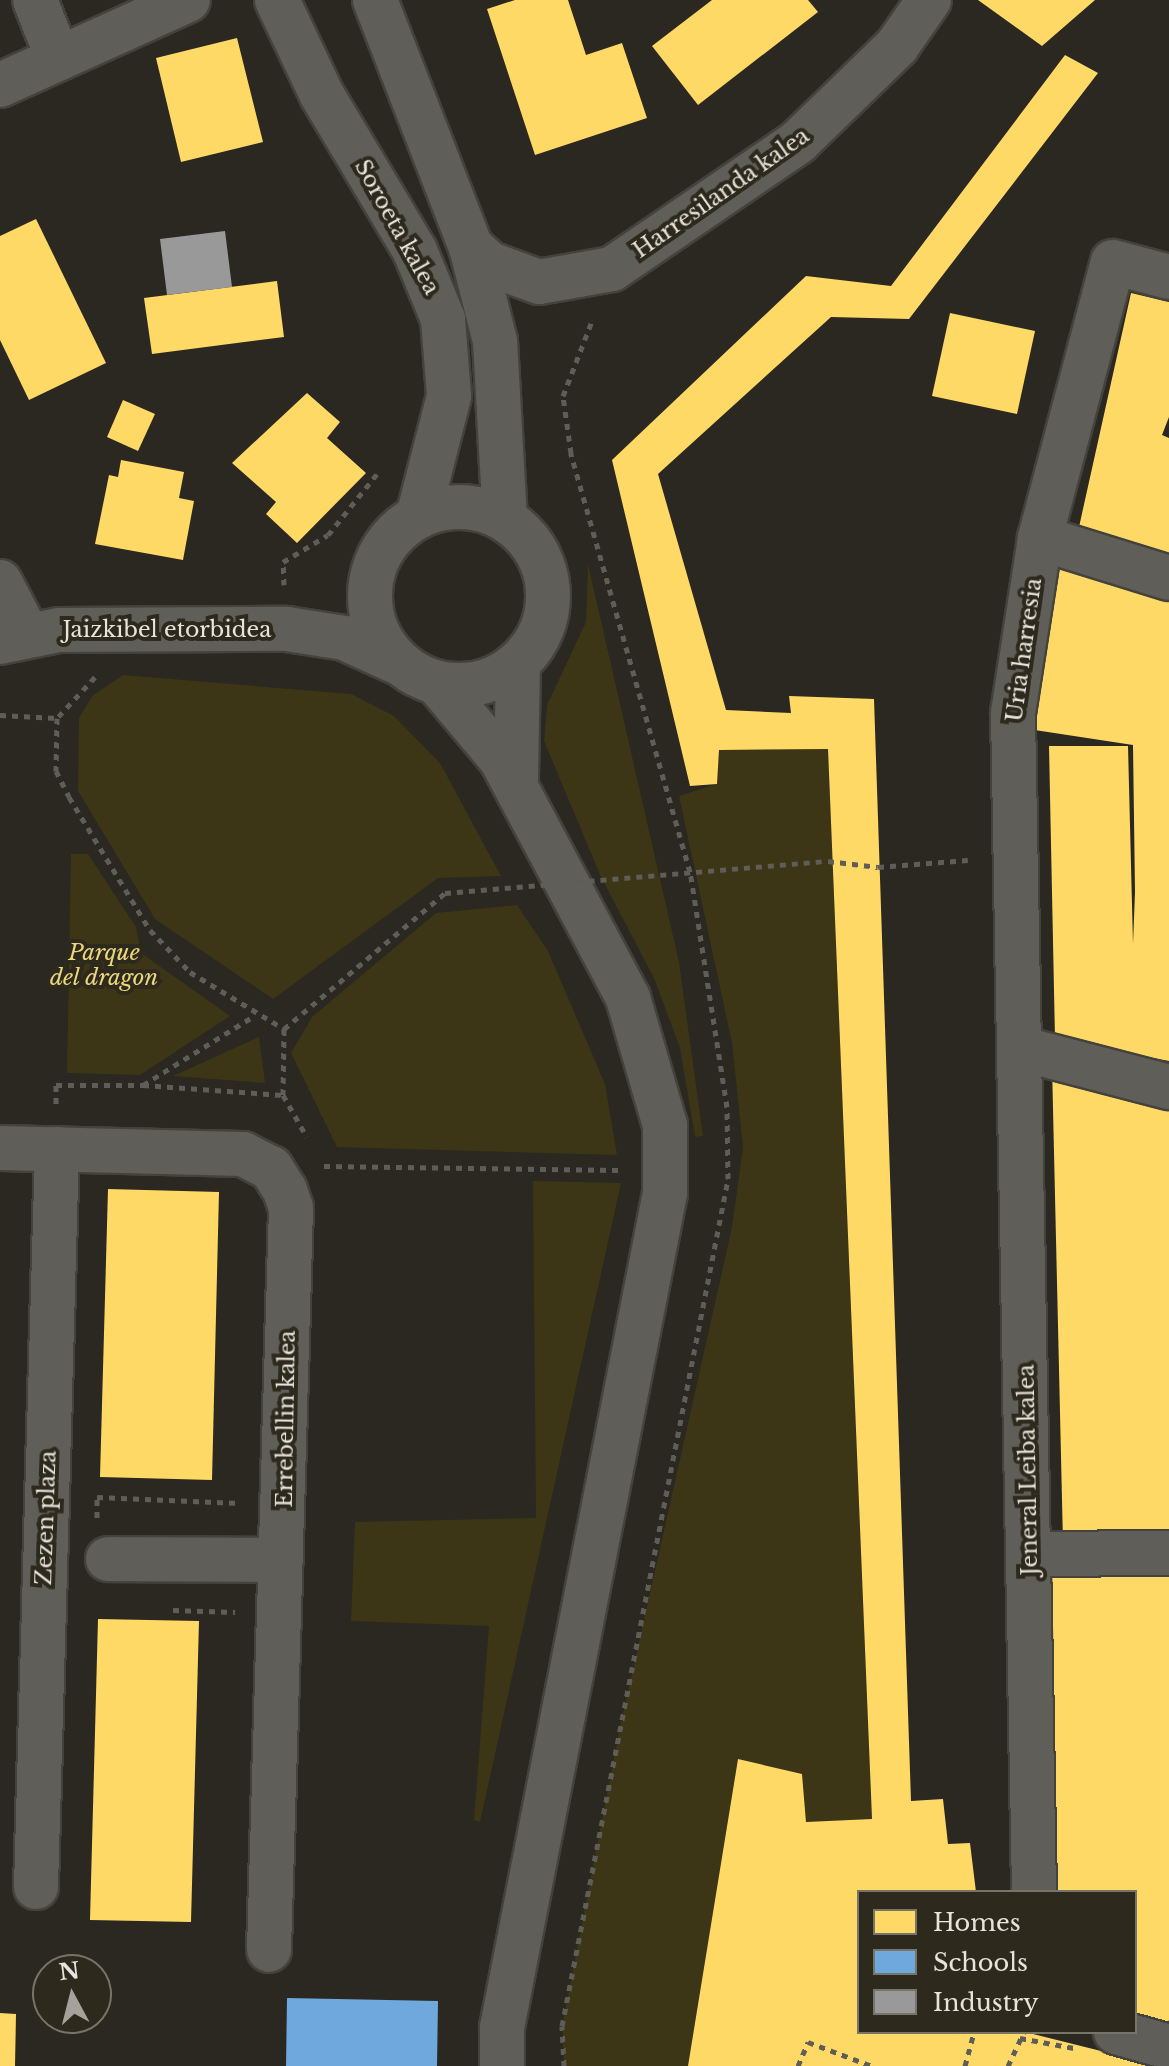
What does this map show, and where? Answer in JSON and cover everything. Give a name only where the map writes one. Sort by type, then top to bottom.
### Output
[{"type":"street","points":[[35,0],[58,59]]},
{"type":"street","points":[[0,85],[188,0]]},
{"type":"street","name":"Soroeta kalea","points":[[277,0],[322,95],[421,262],[443,319],[449,396],[418,517]]},
{"type":"street","points":[[375,0],[471,247],[495,341],[505,520]]},
{"type":"street","name":"Harresilanda kalea","points":[[471,247],[490,264],[539,282],[612,269],[798,142],[897,46],[929,0]]},
{"type":"street","name":"Uria harresia","points":[[1023,1049],[1013,713],[1040,538],[1113,262],[1169,277]]},
{"type":"street","points":[[438,684],[481,683],[518,663],[539,637],[548,589],[530,542],[505,520],[462,507],[418,517],[391,539],[373,570],[373,622],[397,662],[438,684],[482,731],[517,789],[645,1042],[665,1125],[665,1179],[502,2028],[502,2066]]},
{"type":"street","points":[[1040,538],[1169,578]]},
{"type":"street","name":"Jaizkibel etorbidea","points":[[287,629],[373,570]]},
{"type":"street","points":[[0,582],[14,638]]},
{"type":"street","name":"Jaizkibel etorbidea","points":[[14,638],[287,629],[344,638],[397,662]]},
{"type":"street","points":[[517,789],[512,725],[518,663]]},
{"type":"street","points":[[1023,1049],[1169,1087]]},
{"type":"street","name":"Jeneral Leiba kalea","points":[[1023,1049],[1034,1890]]},
{"type":"street","name":"Errebellin kalea","points":[[0,1148],[243,1154],[271,1168],[291,1208],[269,1950]]},
{"type":"street","name":"Zezen plaza","points":[[36,1887],[57,1149]]},
{"type":"street","points":[[102,1546],[281,1560]]},
{"type":"street","points":[[1029,1554],[1169,1553]]},
{"type":"street","points":[[1098,2041],[1169,2047]]},
{"type":"path","points":[[287,629],[283,562],[328,535],[390,457]]},
{"type":"path","points":[[107,670],[57,718],[56,771],[150,930],[190,972],[254,1016],[284,1029]]},
{"type":"path","points":[[0,715],[57,718]]},
{"type":"path","points":[[311,1142],[283,1095],[284,1029],[445,893],[828,861],[878,867],[1017,856]]},
{"type":"path","points":[[518,880],[526,894]]},
{"type":"path","points":[[143,1085],[254,1016]]},
{"type":"path","points":[[57,1149],[56,1085],[143,1085],[283,1095]]},
{"type":"path","points":[[317,1154],[324,1166],[622,1170],[623,1157]]},
{"type":"path","points":[[102,1546],[97,1497],[283,1506]]},
{"type":"path","points":[[169,1609],[280,1614]]},
{"type":"path","points":[[965,2066],[973,2034]]},
{"type":"path","points":[[1008,2066],[1023,2034]]},
{"type":"path","points":[[1020,2038],[1098,2041]]},
{"type":"path","points":[[798,2066],[808,2042],[872,2066]]},
{"type":"green space","points":[[588,564],[679,962],[703,1136],[695,1137],[680,1048],[654,978],[601,877],[544,741],[547,705],[586,622]]},
{"type":"green space","points":[[123,675],[351,694],[394,716],[440,763],[501,876],[438,878],[273,999],[155,919],[78,791],[79,718],[92,696]]},
{"type":"green space","points":[[828,749],[872,1819],[806,1822],[802,1774],[738,1759],[688,2066],[564,2066],[562,2026],[620,1727],[732,1227],[743,1147],[732,1043],[679,796],[716,784],[719,750]]},
{"type":"green space","name":"Parque del dragon","points":[[71,854],[88,854],[136,927],[141,953],[230,1016],[140,1075],[67,1073]]},
{"type":"green space","points":[[517,905],[548,951],[605,1084],[617,1155],[337,1147],[291,1053],[312,1017],[436,913]]},
{"type":"green space","points":[[259,1037],[265,1083],[173,1076]]},
{"type":"green space","points":[[533,1181],[621,1183],[480,1822],[474,1820],[489,1626],[351,1621],[355,1522],[536,1518]]},
{"type":"building: Homes","points":[[515,0],[568,0],[586,55],[622,43],[647,118],[535,155],[487,9]]},
{"type":"building: Homes","points":[[712,0],[808,0],[818,12],[698,105],[652,46]]},
{"type":"building: Homes","points":[[978,0],[1095,0],[1042,46]]},
{"type":"building: Homes","points":[[237,38],[263,142],[181,162],[156,58]]},
{"type":"building: Homes","points":[[1065,55],[1098,73],[909,319],[831,317],[658,474],[726,710],[791,713],[789,696],[874,699],[911,1801],[943,1799],[948,1844],[970,1843],[976,1890],[857,1890],[857,2034],[1033,2034],[1161,2066],[688,2066],[738,1759],[802,1774],[806,1822],[872,1819],[828,749],[719,750],[717,784],[690,786],[612,460],[806,276],[891,286]]},
{"type":"building: Homes","points":[[36,219],[106,363],[29,400],[0,340],[0,236]]},
{"type":"building: Homes","points":[[277,281],[284,337],[152,354],[144,298]]},
{"type":"building: Homes","points":[[1131,293],[1169,302],[1169,417],[1162,435],[1169,438],[1169,562],[1077,536]]},
{"type":"building: Homes","points":[[950,313],[1035,331],[1017,414],[932,396]]},
{"type":"building: Homes","points":[[307,393],[340,422],[327,438],[366,473],[297,543],[266,514],[276,502],[232,463]]},
{"type":"building: Homes","points":[[123,400],[155,414],[138,451],[107,437]]},
{"type":"building: Homes","points":[[121,460],[184,472],[179,498],[194,501],[183,560],[95,544],[109,475],[118,477]]},
{"type":"building: Homes","points":[[1048,560],[1085,567],[1086,577],[1169,591],[1169,1061],[1055,1039],[1049,746],[1128,746],[1133,944],[1133,745],[1028,729]]},
{"type":"building: Homes","points":[[1052,1065],[1169,1093],[1169,1544],[1063,1543]]},
{"type":"building: Homes","points":[[108,1189],[219,1192],[212,1480],[100,1477]]},
{"type":"building: Homes","points":[[1052,1558],[1169,1558],[1169,2020],[1162,2034],[1137,2028],[1137,1890],[1057,1890]]},
{"type":"building: Homes","points":[[98,1619],[199,1621],[191,1922],[90,1920]]},
{"type":"building: Homes","points":[[0,2013],[16,2014],[15,2066],[0,2066]]},
{"type":"building: Schools","points":[[287,1998],[438,2001],[437,2066],[286,2066]]},
{"type":"building: Industry","points":[[225,231],[232,287],[167,295],[160,239]]}]
